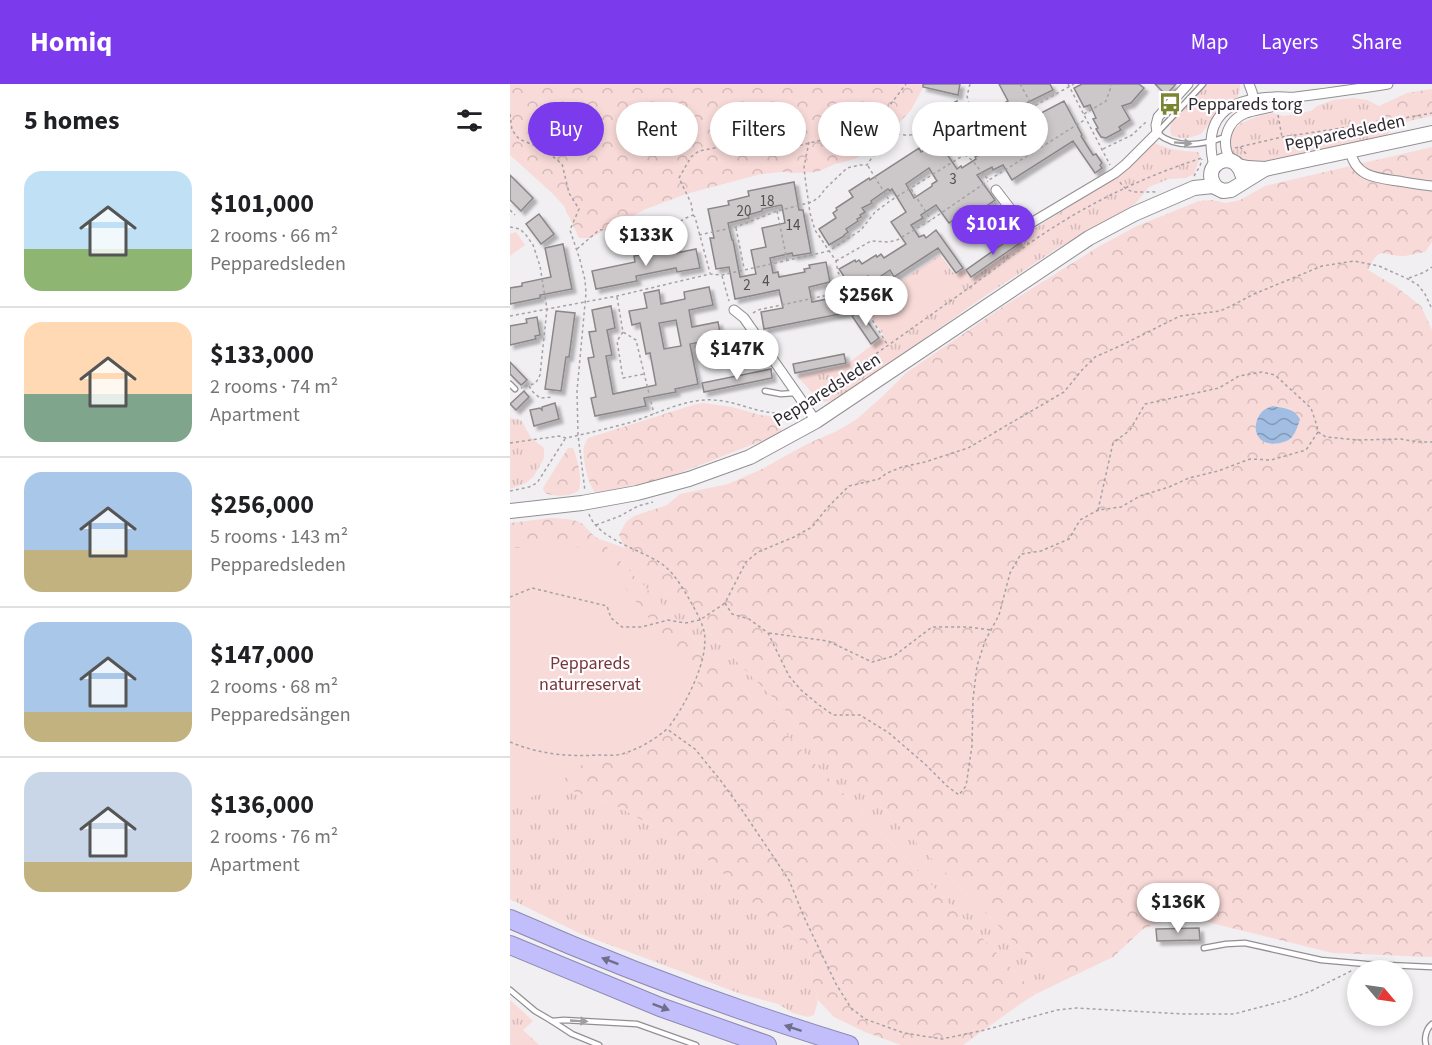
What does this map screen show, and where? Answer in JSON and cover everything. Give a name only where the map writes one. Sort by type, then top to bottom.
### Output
[{"type":"highway","points":[[510,919],[668,984],[789,1027],[849,1045]]},
{"type":"highway","points":[[510,945],[660,1006],[767,1045]]},
{"type":"street","points":[[996,190],[1019,220],[1031,223],[1126,164],[1157,133],[1155,125],[1158,117],[1188,84]]},
{"type":"street","points":[[1249,84],[1255,110]]},
{"type":"street","points":[[1292,98],[1276,106],[1255,110],[1238,118],[1228,129],[1225,137],[1232,159],[1242,173],[1242,178],[1237,187],[1231,190],[1226,191],[1216,187],[1212,180],[1210,149],[1215,123],[1227,109],[1238,103],[1254,99],[1275,96],[1292,98],[1388,84]]},
{"type":"street","name":"Pepparedsleden","points":[[1232,159],[1248,168],[1265,169],[1432,133]]},
{"type":"street","points":[[1350,150],[1353,162],[1362,172],[1378,179],[1432,186]]},
{"type":"street","points":[[1213,168],[1222,161],[1232,159]]},
{"type":"street","name":"Pepparedsleden","points":[[510,511],[610,499],[666,486],[750,457],[816,421],[1089,238],[1194,182],[1213,168]]},
{"type":"street","name":"Pepparedsleden","points":[[1237,187],[1265,169]]},
{"type":"street","name":"Pepparedsleden","points":[[1194,182],[1216,187]]},
{"type":"street","points":[[734,310],[744,318],[816,421]]},
{"type":"lane","points":[[1203,84],[1157,133],[1178,144],[1204,144],[1225,137]]},
{"type":"lane","points":[[510,384],[515,389]]},
{"type":"lane","points":[[765,391],[781,394],[796,392]]},
{"type":"lane","points":[[1204,948],[1245,943],[1321,960],[1347,962]]},
{"type":"lane","points":[[1413,966],[1432,967]]},
{"type":"lane","points":[[510,990],[535,1011],[572,1034],[599,1045]]},
{"type":"lane","points":[[552,1021],[637,1024],[696,1045]]},
{"type":"lane","points":[[1426,1045],[1425,1039],[1429,1026],[1432,1024]]},
{"type":"path","points":[[710,274],[693,215],[692,203],[679,178],[692,157],[699,151],[735,144],[758,143],[776,151],[863,128],[890,105],[906,84]]},
{"type":"path","points":[[968,102],[967,96],[970,84]]},
{"type":"path","points":[[1020,84],[1031,102]]},
{"type":"path","points":[[1040,102],[1074,84]]},
{"type":"path","points":[[1083,114],[1106,101],[1112,84]]},
{"type":"path","points":[[1069,85],[1124,188],[1131,192],[1157,192]]},
{"type":"path","points":[[1276,106],[1282,138]]},
{"type":"path","points":[[1232,159],[1282,138],[1432,113]]},
{"type":"path","points":[[510,114],[512,130],[519,139],[545,150],[562,164],[569,193],[579,209],[570,230],[585,280],[586,301],[577,391],[578,435],[585,494]]},
{"type":"path","points":[[1102,150],[1132,135],[1149,118]]},
{"type":"path","points":[[836,261],[871,241],[897,240],[1086,120]]},
{"type":"path","points":[[867,165],[880,141],[895,133],[912,134]]},
{"type":"path","points":[[809,142],[804,167],[815,230],[836,261],[838,272],[849,291],[868,313],[887,345]]},
{"type":"path","points":[[510,316],[617,296],[710,274],[722,275],[829,251],[861,230],[875,212],[890,201],[962,156]]},
{"type":"path","points":[[966,156],[973,161],[989,180]]},
{"type":"path","points":[[510,442],[559,436],[566,438],[626,424],[702,400],[728,401],[773,413],[794,410],[948,304],[1029,244],[1077,214],[1124,188],[1202,158],[1194,182]]},
{"type":"path","points":[[699,236],[736,227],[777,211],[809,202],[819,197],[847,168],[867,165]]},
{"type":"path","points":[[867,165],[890,201]]},
{"type":"path","points":[[910,188],[931,220]]},
{"type":"path","points":[[510,210],[515,215]]},
{"type":"path","points":[[777,211],[787,261]]},
{"type":"path","points":[[577,249],[599,230],[608,229],[628,235],[644,234],[667,229],[693,215]]},
{"type":"path","points":[[1022,222],[1020,232],[1029,244]]},
{"type":"path","points":[[510,227],[520,229],[533,245],[540,266],[547,309],[540,375],[537,382],[515,389]]},
{"type":"path","points":[[736,227],[744,269]]},
{"type":"path","points":[[510,597],[532,588],[607,606],[611,618],[622,627],[641,627],[669,620],[685,623],[700,620],[725,603],[746,562],[758,552],[812,527],[849,486],[879,479],[902,467],[968,448],[1064,392],[1095,357],[1180,316],[1220,311],[1254,294],[1322,266],[1354,261],[1379,266],[1418,285],[1432,309]]},
{"type":"path","points":[[1408,279],[1432,267]]},
{"type":"path","points":[[722,275],[729,303],[734,310]]},
{"type":"path","points":[[744,318],[758,310],[849,291]]},
{"type":"path","points":[[617,296],[623,332],[617,341],[622,378],[644,374]]},
{"type":"path","points":[[623,332],[636,340],[654,414]]},
{"type":"path","points":[[725,603],[732,615],[749,619],[768,633],[789,676],[801,690],[833,715],[860,715],[889,733],[959,795],[966,786],[972,746],[977,666],[985,641],[999,615],[1010,573],[1021,554],[1041,551],[1070,539],[1080,520],[1098,510],[1121,507],[1140,496],[1250,459],[1271,460],[1306,450],[1318,432],[1311,408],[1275,375],[1262,372],[1239,376],[1219,388],[1145,404],[1130,430],[1113,443],[1098,510]]},
{"type":"path","points":[[529,386],[540,398],[553,397]]},
{"type":"path","points":[[1318,432],[1326,437],[1432,442]]},
{"type":"path","points":[[510,491],[537,483],[566,438]]},
{"type":"path","points":[[596,525],[627,513],[638,506],[659,500]]},
{"type":"path","points":[[510,742],[530,750],[560,755],[587,756],[621,754],[652,741],[667,729],[679,714],[693,686],[704,654],[704,632],[700,620],[673,573],[644,553],[603,533],[590,518],[588,511]]},
{"type":"path","points":[[768,633],[828,641],[872,662],[894,656],[932,627],[969,627],[991,630]]},
{"type":"path","points":[[667,729],[695,749],[721,781],[789,880],[836,984],[851,1008],[865,1019],[904,1033],[942,1039],[1057,1010],[1076,1008],[1184,1014],[1234,1014],[1287,1000],[1347,973]]},
{"type":"green space","points":[[510,84],[925,84],[915,102],[912,102],[911,110],[900,122],[900,102],[818,102],[818,156],[860,156],[855,159],[817,172],[761,174],[686,194],[646,209],[590,238],[579,238],[564,206],[510,155]]},
{"type":"green space","points":[[1207,84],[1240,84],[1240,89],[1237,98],[1217,113],[1201,134],[1186,138],[1171,135],[1172,122]]},
{"type":"green space","points":[[1432,89],[1432,116],[1391,125],[1379,106],[1407,93]]},
{"type":"green space","points":[[1354,98],[1367,100],[1379,106],[1391,125],[1387,135],[1253,165],[1246,164],[1232,154],[1229,145],[1232,132],[1241,123],[1272,113],[1284,116],[1311,111],[1333,100]]},
{"type":"green space","points":[[1153,142],[1181,151],[1198,152],[1200,157],[1194,174],[1186,178],[1169,179],[1149,187],[1135,204],[1058,248],[834,400],[825,402],[819,400],[797,376],[847,364],[884,336],[864,306],[940,255],[955,275],[964,269],[971,279],[1021,244],[1016,235],[1024,230],[1032,230],[1107,183],[1130,166]]},
{"type":"green space","points":[[1432,147],[1432,242],[1425,252],[1405,256],[1379,254],[1368,270],[1395,286],[1421,306],[1432,330],[1432,957],[1333,953],[1203,921],[1166,920],[1143,929],[1113,957],[1071,977],[1029,957],[625,548],[619,535],[626,522],[634,516],[667,505],[680,494],[728,484],[762,469],[857,419],[906,373],[1004,306],[1098,247],[1137,226],[1199,201],[1212,200],[1226,203],[1240,200],[1265,186]],"holes":[[[1273,406],[1291,409],[1276,444],[1262,441],[1258,437]]]},
{"type":"green space","points":[[516,232],[525,245],[510,256],[510,234]]},
{"type":"green space","points":[[932,265],[951,294],[898,329],[879,301]]},
{"type":"green space","points":[[703,403],[779,417],[782,428],[774,436],[667,478],[596,493],[590,484],[585,464],[584,447],[588,438]]},
{"type":"green space","points":[[510,418],[521,420],[531,438],[544,448],[544,458],[534,476],[526,483],[510,489]]},
{"type":"green space","points":[[568,448],[573,448],[578,463],[579,490],[563,496],[545,493],[543,488]]},
{"type":"green space","points":[[551,518],[578,521],[599,539],[1036,994],[963,1045],[901,1045],[865,1032],[834,1017],[818,1000],[809,953],[802,942],[792,933],[772,922],[760,908],[702,855],[621,808],[510,769],[510,523]]},
{"type":"green space","points":[[599,539],[625,548],[1029,957],[1071,977],[1036,994]]},
{"type":"green space","name":"Peppareds naturreservat","points":[[581,547],[596,557],[619,580],[700,677],[682,720],[660,738],[625,754],[592,757],[555,786],[532,797],[520,798],[510,790],[510,548]]},
{"type":"green space","points":[[510,769],[621,808],[702,855],[720,870],[741,893],[761,908],[772,922],[792,933],[802,942],[809,953],[818,1000],[814,1015],[808,1017],[793,1013],[778,1004],[741,994],[581,934],[510,899]]},
{"type":"green space","points":[[510,1000],[533,1021],[523,1030],[539,1045],[510,1044]]},
{"type":"water","points":[[1273,406],[1291,410],[1300,419],[1292,437],[1284,442],[1264,442],[1258,436],[1256,422],[1259,415]]},
{"type":"building","points":[[923,84],[960,84],[958,95],[923,87]]},
{"type":"building","points":[[999,84],[1050,84],[1053,90],[1028,102],[1006,102],[1008,101]]},
{"type":"building","points":[[1082,84],[1139,84],[1144,88],[1131,103],[1122,106],[1130,120],[1119,127],[1121,130],[1106,138],[1101,137],[1096,129],[1098,128],[1093,119],[1096,118],[1090,105],[1084,107],[1074,88]]},
{"type":"building","points":[[1155,84],[1176,84],[1166,95]]},
{"type":"building","points":[[1064,101],[1081,136],[1093,155],[1096,154],[1102,163],[1100,165],[1102,168],[1095,173],[1073,141],[1012,180],[1003,165],[993,170],[992,167],[977,175],[995,200],[968,219],[963,213],[949,223],[936,205],[921,215],[923,218],[911,225],[919,237],[924,235],[926,238],[936,230],[963,268],[956,273],[938,248],[894,277],[890,270],[872,282],[868,276],[851,287],[839,269],[855,260],[856,262],[859,260],[862,264],[876,255],[877,257],[881,254],[884,258],[906,244],[891,222],[906,212],[892,189],[890,191],[888,189],[871,201],[872,203],[862,208],[865,212],[860,215],[858,221],[846,229],[848,232],[844,236],[829,245],[819,229],[836,218],[833,213],[837,210],[836,208],[853,197],[849,191],[912,153],[912,156],[948,156],[957,169],[976,159],[975,157],[1048,156],[1048,109]],"holes":[[[929,168],[937,181],[914,198],[906,184]]]},
{"type":"building","points":[[510,175],[533,198],[521,211],[510,200]]},
{"type":"building","points":[[794,182],[799,210],[803,210],[811,253],[793,256],[792,253],[770,258],[773,273],[778,272],[779,277],[805,272],[804,269],[810,268],[809,265],[826,262],[830,282],[809,287],[812,302],[847,295],[850,312],[764,329],[761,312],[783,308],[779,290],[735,299],[729,267],[716,269],[710,238],[714,238],[708,209],[729,205],[728,201],[749,196],[748,191]],"holes":[[[782,206],[785,223],[762,228],[766,247],[751,250],[756,274],[740,277],[728,223],[749,218],[748,215],[762,211],[762,209]]]},
{"type":"building","points":[[539,214],[554,234],[541,244],[526,224]]},
{"type":"building","points":[[1014,236],[1020,243],[971,277],[966,270]]},
{"type":"building","points":[[563,244],[572,289],[510,304],[510,288],[551,277],[545,248]]},
{"type":"building","points":[[675,248],[676,253],[696,249],[700,268],[677,272],[676,268],[636,276],[637,281],[596,289],[592,271],[635,262],[634,256]]},
{"type":"building","points":[[709,287],[713,305],[689,310],[692,327],[718,322],[721,338],[690,344],[698,384],[675,389],[676,392],[644,398],[646,406],[595,416],[591,398],[596,397],[588,358],[594,357],[589,332],[596,331],[592,310],[611,306],[615,328],[607,330],[612,355],[606,356],[613,394],[656,385],[650,353],[646,354],[640,323],[632,325],[629,311],[647,308],[644,293],[659,290],[661,304],[685,299],[684,292]],"holes":[[[676,320],[681,346],[664,349],[659,323]]]},
{"type":"building","points":[[556,311],[575,313],[569,357],[566,357],[561,391],[545,389]]},
{"type":"building","points":[[860,311],[879,338],[871,344],[852,316]]},
{"type":"building","points":[[537,317],[540,335],[535,336],[536,339],[510,345],[510,326],[527,323],[526,319]]},
{"type":"building","points":[[844,354],[846,363],[795,373],[793,364]]},
{"type":"building","points":[[510,362],[527,380],[521,385],[510,374]]},
{"type":"building","points":[[771,369],[772,378],[704,392],[702,383]]},
{"type":"building","points":[[524,391],[529,397],[516,410],[510,404]]},
{"type":"building","points":[[555,403],[559,419],[534,426],[530,410],[540,408],[542,410],[542,407]]},
{"type":"building","points":[[1199,928],[1200,940],[1157,941],[1156,929]]},
{"type":"place","name":"Peppareds torg","points":[[1170,104]]}]
